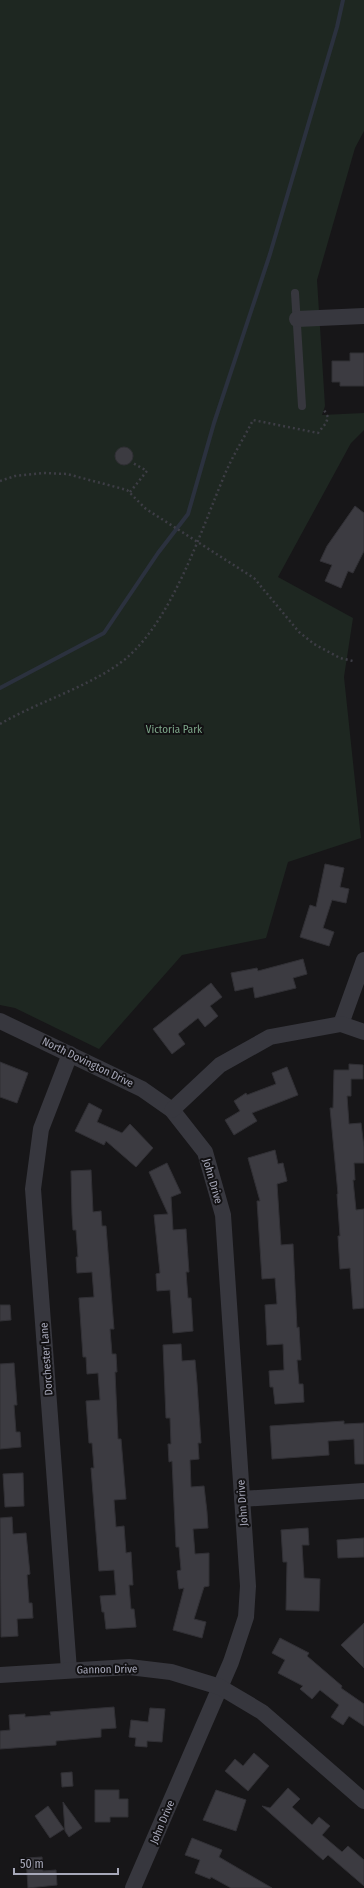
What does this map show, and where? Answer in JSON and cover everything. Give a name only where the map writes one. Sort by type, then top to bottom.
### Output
[{"type":"street","points":[[297,319],[364,316]]},
{"type":"street","points":[[341,1024],[364,960]]},
{"type":"street","name":"North Dovington Drive","points":[[0,1021],[142,1089],[172,1110]]},
{"type":"street","points":[[172,1110],[220,1065],[270,1037],[341,1024],[364,1032]]},
{"type":"street","name":"Dorchester Lane","points":[[69,1670],[33,1190],[41,1129],[70,1054]]},
{"type":"street","name":"John Drive","points":[[135,1887],[220,1687],[243,1630],[247,1612],[248,1586],[223,1215],[204,1152],[172,1110]]},
{"type":"street","points":[[242,1499],[364,1491]]},
{"type":"street","name":"Gannon Drive","points":[[0,1675],[129,1667],[172,1672],[220,1687],[262,1712],[362,1795]]},
{"type":"lane","points":[[295,293],[302,406]]},
{"type":"path","points":[[0,724],[84,684],[117,666],[134,652],[149,634],[189,563],[196,542],[226,472],[253,420],[318,433],[326,424],[328,417],[324,410]]},
{"type":"path","points":[[130,492],[147,471],[133,463]]},
{"type":"path","points":[[0,481],[15,476],[44,473],[67,474],[130,492],[146,509],[171,524],[186,536],[254,578],[299,632],[314,644],[327,652],[353,661]]},
{"type":"green space","name":"Victoria Park","points":[[0,0],[364,0],[364,131],[355,148],[317,280],[325,406],[322,415],[364,413],[364,430],[351,443],[278,577],[353,618],[344,677],[361,838],[288,862],[266,938],[182,955],[99,1049],[15,1008],[0,1005]]},
{"type":"building","points":[[350,353],[364,353],[364,386],[340,386],[340,382],[332,382],[332,361],[350,361]]},
{"type":"building","points":[[124,447],[130,450],[133,456],[130,462],[124,465],[118,462],[115,456],[118,450]]},
{"type":"building","points":[[355,506],[364,513],[364,551],[353,573],[348,571],[341,588],[325,581],[332,565],[320,561],[327,546]]},
{"type":"building","points":[[325,864],[344,868],[340,887],[349,889],[346,903],[332,900],[323,928],[334,932],[329,946],[300,937],[310,905],[316,907]]},
{"type":"building","points":[[303,959],[307,974],[293,978],[296,988],[255,998],[253,987],[235,991],[231,973],[257,968],[258,971]]},
{"type":"building","points":[[211,983],[222,997],[210,1006],[218,1016],[205,1027],[198,1018],[178,1034],[185,1044],[172,1054],[153,1029]]},
{"type":"building","points":[[0,1062],[28,1073],[17,1103],[0,1097]]},
{"type":"building","points":[[349,1064],[363,1065],[363,1079],[351,1079],[351,1096],[347,1096],[349,1124],[361,1123],[364,1147],[364,1163],[354,1163],[355,1180],[353,1180],[356,1210],[364,1209],[364,1308],[353,1309],[350,1268],[340,1269],[338,1194],[330,1108],[333,1108],[334,1070],[349,1070]]},
{"type":"building","points":[[287,1067],[298,1095],[252,1113],[257,1121],[234,1135],[225,1120],[240,1111],[234,1101],[246,1093],[247,1095],[276,1084],[272,1073]]},
{"type":"building","points":[[89,1103],[102,1110],[97,1122],[122,1133],[130,1124],[153,1148],[136,1167],[106,1141],[104,1145],[75,1131]]},
{"type":"building","points":[[275,1150],[278,1164],[283,1163],[287,1181],[277,1184],[281,1245],[293,1244],[297,1328],[299,1327],[301,1360],[297,1360],[299,1384],[303,1384],[304,1402],[275,1404],[273,1387],[270,1387],[269,1371],[284,1370],[283,1344],[267,1345],[265,1305],[277,1304],[275,1278],[262,1279],[257,1201],[260,1201],[248,1158]]},
{"type":"building","points":[[167,1163],[181,1193],[171,1197],[173,1230],[186,1229],[189,1272],[186,1272],[188,1298],[191,1298],[193,1331],[173,1333],[170,1290],[157,1291],[156,1274],[160,1273],[154,1215],[168,1214],[149,1172]]},
{"type":"building","points":[[91,1170],[93,1212],[101,1211],[102,1226],[106,1226],[114,1329],[110,1329],[112,1354],[116,1354],[117,1372],[115,1372],[118,1439],[121,1439],[126,1499],[114,1500],[116,1527],[124,1526],[126,1553],[131,1552],[133,1585],[129,1585],[131,1609],[134,1609],[136,1627],[106,1629],[100,1596],[116,1595],[114,1570],[99,1571],[91,1468],[94,1468],[92,1443],[89,1443],[86,1401],[100,1400],[98,1373],[87,1374],[86,1357],[83,1357],[79,1298],[94,1297],[92,1272],[77,1273],[76,1257],[78,1257],[76,1230],[73,1230],[72,1214],[71,1171]]},
{"type":"building","points":[[0,1305],[10,1305],[11,1320],[0,1321]]},
{"type":"building","points":[[181,1344],[182,1361],[195,1360],[197,1383],[201,1443],[198,1443],[199,1459],[190,1460],[191,1487],[204,1486],[207,1512],[208,1528],[193,1529],[195,1554],[209,1553],[209,1586],[204,1587],[194,1619],[206,1622],[202,1638],[173,1630],[184,1588],[179,1589],[177,1571],[181,1570],[179,1547],[176,1547],[172,1461],[169,1462],[168,1444],[171,1444],[170,1418],[166,1418],[163,1345]]},
{"type":"building","points":[[14,1363],[17,1405],[14,1405],[16,1432],[20,1432],[21,1447],[0,1449],[0,1364]]},
{"type":"building","points":[[344,1421],[344,1424],[364,1423],[364,1464],[355,1464],[354,1439],[328,1441],[329,1455],[272,1459],[270,1426]]},
{"type":"building","points":[[23,1473],[24,1506],[5,1507],[3,1474]]},
{"type":"building","points":[[12,1517],[13,1534],[26,1533],[30,1574],[27,1575],[29,1603],[32,1603],[33,1618],[17,1619],[18,1636],[1,1637],[0,1518]]},
{"type":"building","points":[[308,1528],[309,1545],[302,1545],[304,1578],[320,1579],[319,1611],[286,1610],[287,1562],[283,1562],[281,1530]]},
{"type":"building","points":[[364,1538],[364,1557],[338,1558],[337,1540]]},
{"type":"building","points":[[364,1623],[364,1668],[341,1645]]},
{"type":"building","points":[[280,1638],[309,1653],[307,1656],[342,1686],[341,1688],[364,1704],[364,1726],[349,1716],[343,1725],[331,1717],[339,1705],[320,1690],[312,1699],[300,1689],[303,1686],[278,1673],[285,1660],[272,1653]]},
{"type":"building","points":[[114,1707],[116,1728],[101,1729],[101,1737],[56,1741],[56,1745],[0,1749],[0,1731],[10,1730],[9,1715],[25,1714],[25,1717],[51,1715],[50,1712]]},
{"type":"building","points":[[150,1708],[165,1709],[162,1742],[147,1741],[147,1747],[135,1746],[136,1738],[129,1737],[131,1720],[148,1722]]},
{"type":"building","points":[[254,1753],[269,1766],[248,1791],[225,1771],[235,1759],[243,1766]]},
{"type":"building","points":[[72,1772],[73,1786],[62,1787],[61,1773]]},
{"type":"building","points":[[288,1788],[300,1799],[292,1807],[312,1825],[319,1817],[330,1826],[322,1835],[342,1852],[348,1846],[364,1860],[364,1886],[328,1855],[323,1860],[262,1806],[270,1808]]},
{"type":"building","points":[[95,1790],[119,1790],[119,1799],[128,1799],[128,1817],[110,1817],[110,1822],[95,1822]]},
{"type":"building","points":[[216,1790],[246,1800],[236,1831],[203,1820]]},
{"type":"building","points":[[63,1802],[82,1828],[69,1837],[65,1831]]},
{"type":"building","points":[[48,1806],[64,1829],[50,1838],[35,1816]]},
{"type":"building","points":[[192,1838],[222,1850],[219,1857],[272,1888],[231,1888],[211,1877],[210,1879],[195,1873],[200,1860],[185,1855]]},
{"type":"building","points":[[42,1857],[43,1871],[56,1870],[57,1885],[28,1888],[26,1858]]},
{"type":"waterway","points":[[0,688],[104,633],[158,553],[188,514],[214,423],[270,254],[337,27],[343,0]]}]
